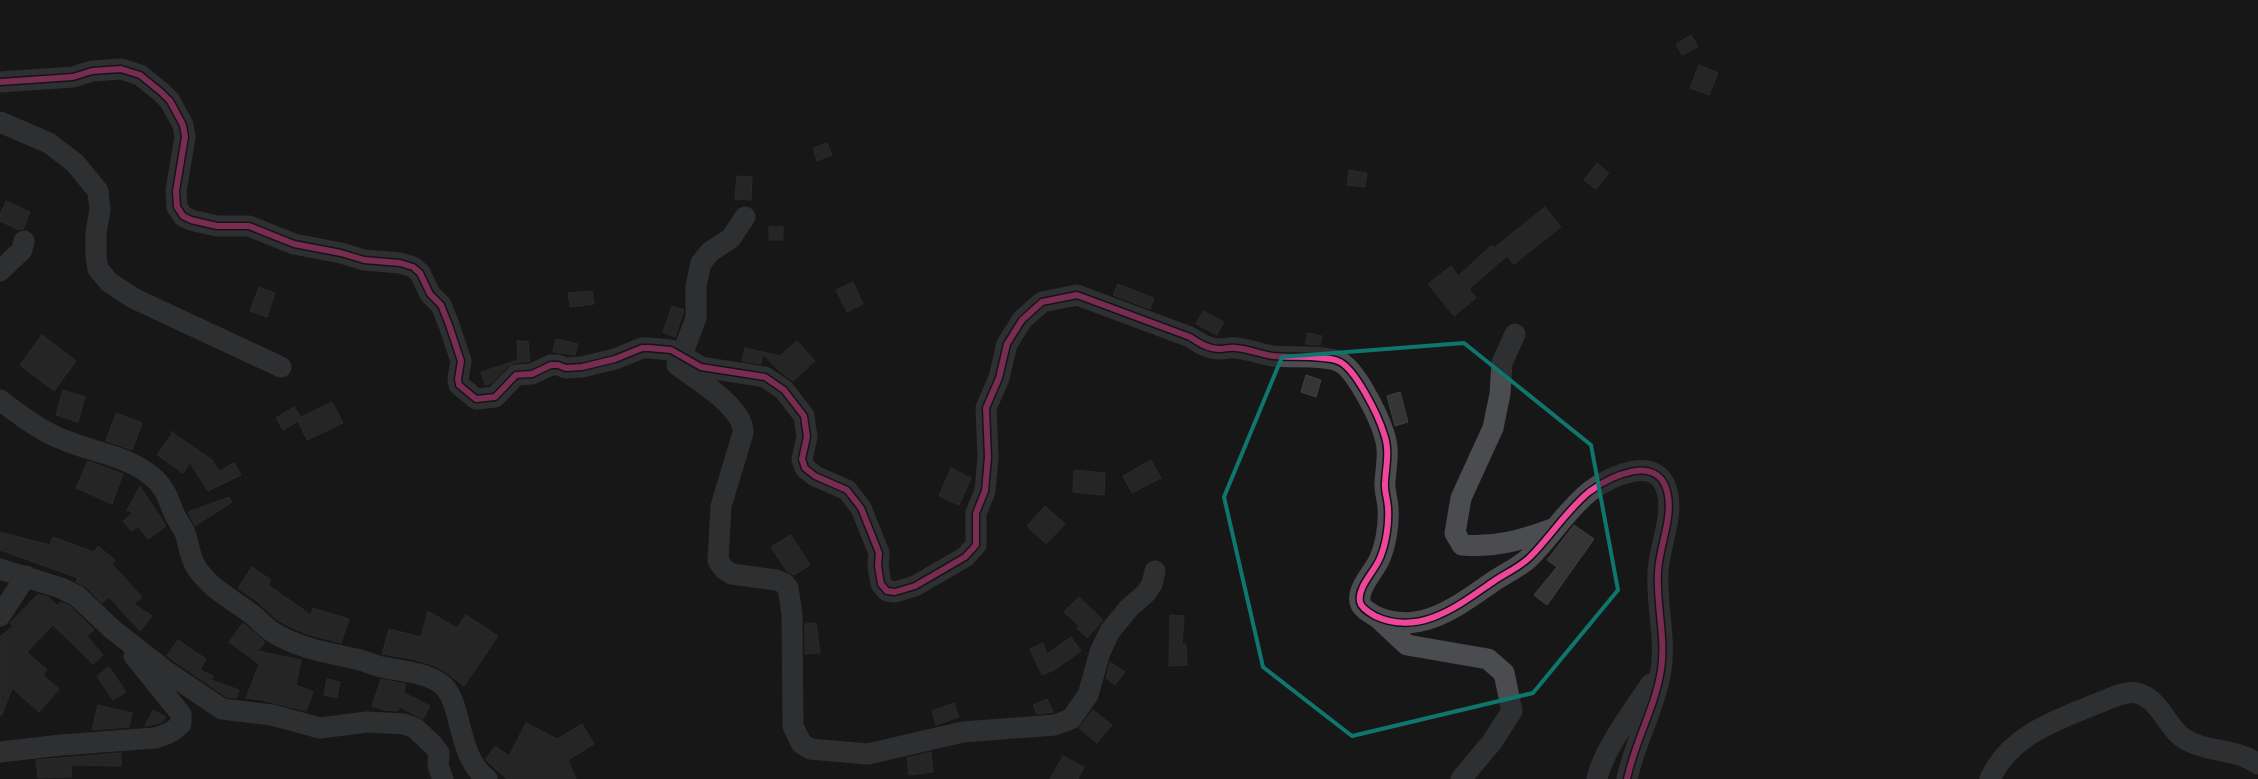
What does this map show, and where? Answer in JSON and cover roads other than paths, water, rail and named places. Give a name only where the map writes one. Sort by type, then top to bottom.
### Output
[{"type":"street","points":[[0,82],[73,77],[92,71],[121,69],[140,75],[170,102],[183,126],[185,137],[176,191],[177,207],[183,216],[191,220],[217,226],[249,226],[284,242],[341,253],[364,260],[400,263],[416,270],[426,282],[430,294],[441,305],[449,325],[461,361],[458,379],[459,386],[476,399],[496,397],[516,375],[532,374],[551,365],[566,368],[582,367],[615,359],[642,348],[670,350],[701,367],[765,377],[784,390],[804,416],[807,437],[803,449],[802,464],[810,473],[837,484],[854,497],[867,520],[880,553],[878,566],[881,584],[887,591],[895,592],[915,586],[965,557],[976,545],[976,513],[985,491],[988,457],[987,402],[999,378],[1004,351],[1013,332],[1022,320],[1042,302],[1077,294],[1190,337],[1207,347],[1216,349],[1233,347],[1274,356],[1337,360],[1347,367],[1358,383],[1381,427],[1387,445],[1387,470],[1384,484],[1388,511],[1384,543],[1380,559],[1362,590],[1359,600],[1361,606],[1377,617],[1407,645],[1488,659],[1504,673],[1512,711],[1492,742],[1461,779]]},
{"type":"street","points":[[0,122],[50,143],[75,163],[98,191],[100,210],[96,232],[96,256],[98,269],[109,282],[134,298],[281,367]]},
{"type":"street","points":[[679,354],[685,347],[696,318],[696,286],[702,263],[710,252],[731,238],[745,217]]},
{"type":"street","points":[[0,271],[22,250],[24,241]]},
{"type":"street","points":[[1514,334],[1502,363],[1500,394],[1493,428],[1461,498],[1455,533],[1462,545],[1485,547],[1521,540],[1552,529]]},
{"type":"street","points":[[649,348],[670,360],[721,398],[742,420],[743,433],[721,506],[718,561],[724,569],[732,574],[776,580],[788,588],[792,614],[793,726],[801,743],[810,749],[868,754],[963,732],[1055,725],[1071,720],[1088,695],[1100,652],[1110,631],[1129,608],[1146,593],[1152,584],[1155,572]]},
{"type":"street","points":[[0,400],[34,426],[75,444],[134,464],[156,480],[170,500],[173,511],[186,534],[190,556],[202,576],[270,631],[285,639],[319,651],[381,667],[401,669],[441,684],[452,697],[469,758],[474,767],[487,779]]},
{"type":"street","points":[[1377,617],[1407,623],[1428,621],[1436,618],[1455,608],[1528,559],[1552,529],[1590,492],[1624,473],[1645,471],[1651,472],[1662,479],[1667,491],[1668,508],[1658,570],[1659,620],[1663,638],[1661,669],[1653,702],[1631,761],[1627,779]]},
{"type":"street","points":[[0,569],[26,576],[77,596],[112,628],[167,672],[222,709],[272,715],[320,728],[367,722],[404,724],[415,728],[439,753],[438,766],[443,779]]},
{"type":"street","points":[[0,616],[26,576]]},
{"type":"street","points":[[0,752],[155,738],[168,734],[181,724],[181,714],[176,706],[112,628]]},
{"type":"street","points":[[1597,779],[1599,770],[1627,720],[1661,669]]},
{"type":"street","points":[[1990,779],[1995,769],[2012,750],[2045,724],[2112,698],[2137,693],[2157,707],[2184,739],[2211,749],[2241,754],[2258,764]]}]
